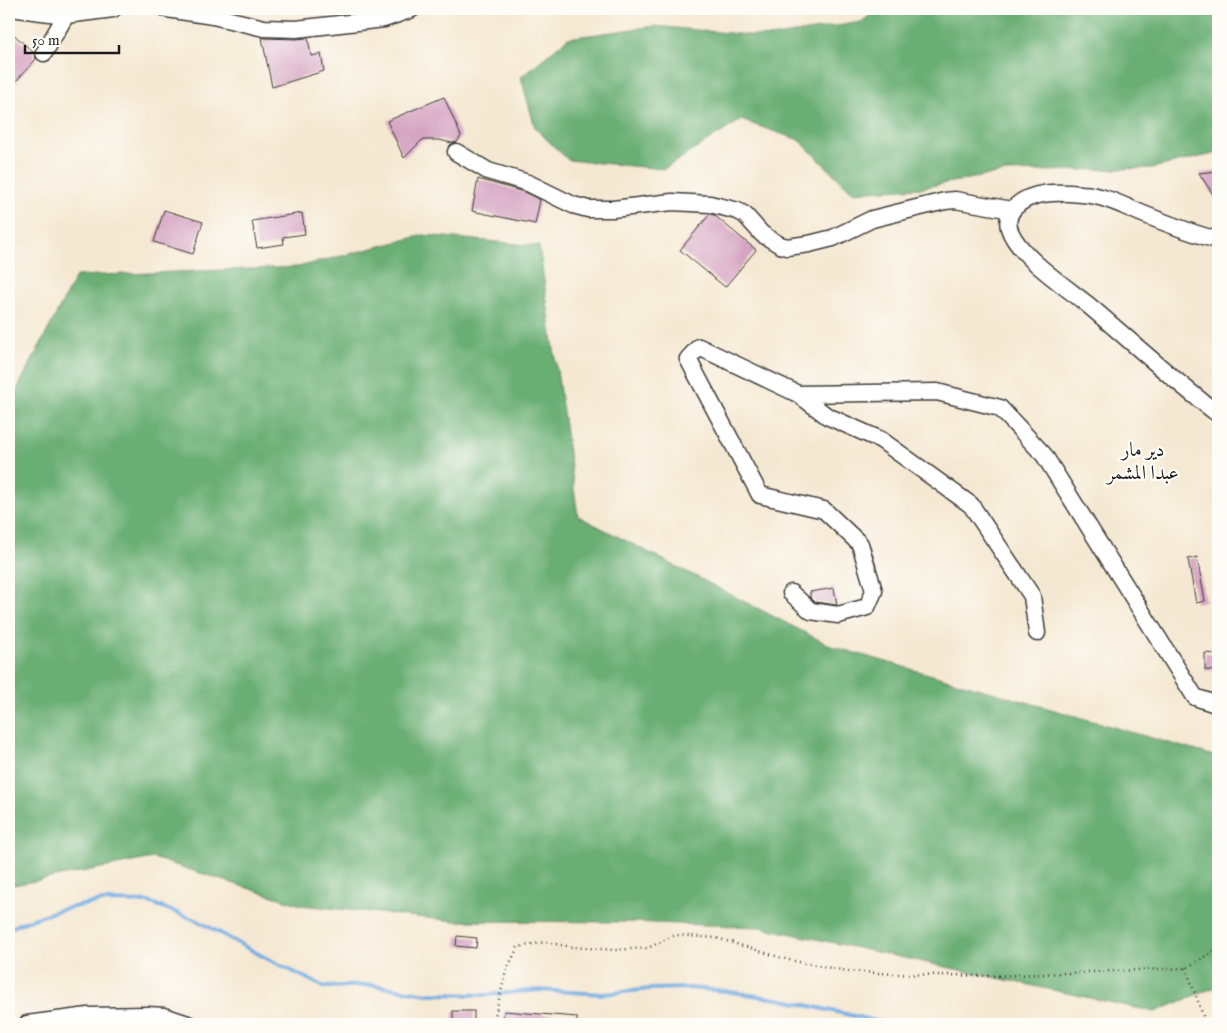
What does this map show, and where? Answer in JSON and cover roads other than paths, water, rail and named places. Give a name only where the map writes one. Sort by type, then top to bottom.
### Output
[{"type":"street","points":[[18,9],[66,15],[113,9]]},
{"type":"street","points":[[167,9],[213,16],[264,28],[296,29],[384,19],[412,9]]},
{"type":"street","points":[[44,53],[66,15]]},
{"type":"street","points":[[456,152],[488,171],[528,184],[573,205],[588,209],[613,209],[672,202],[703,203],[738,211],[745,215],[762,234],[780,246],[787,247],[833,238],[872,219],[945,201],[954,200],[1012,210]]},
{"type":"street","points":[[1218,240],[1157,220],[1109,200],[1085,194],[1062,192],[1040,194],[1020,201],[1009,215],[1009,228],[1020,247],[1045,271],[1086,303],[1184,389],[1218,414]]},
{"type":"street","points":[[791,594],[811,611],[838,615],[867,607],[874,591],[860,544],[824,510],[760,495],[688,359],[699,347],[798,394],[826,416],[881,440],[971,505],[1032,596],[1037,633]]},
{"type":"street","points":[[798,394],[937,392],[1000,408],[1044,455],[1195,697],[1218,705]]},
{"type":"street","points":[[28,1024],[88,1016],[164,1016],[188,1024]]},
{"type":"waterway","points":[[9,929],[59,910],[102,901],[149,902],[198,921],[324,987],[372,985],[427,994],[486,995],[538,990],[603,994],[650,989],[689,988],[725,991],[784,1000],[889,1024]]},
{"type":"district","name":"دير مار عبدا المشمر","points":[[1143,460]]}]
